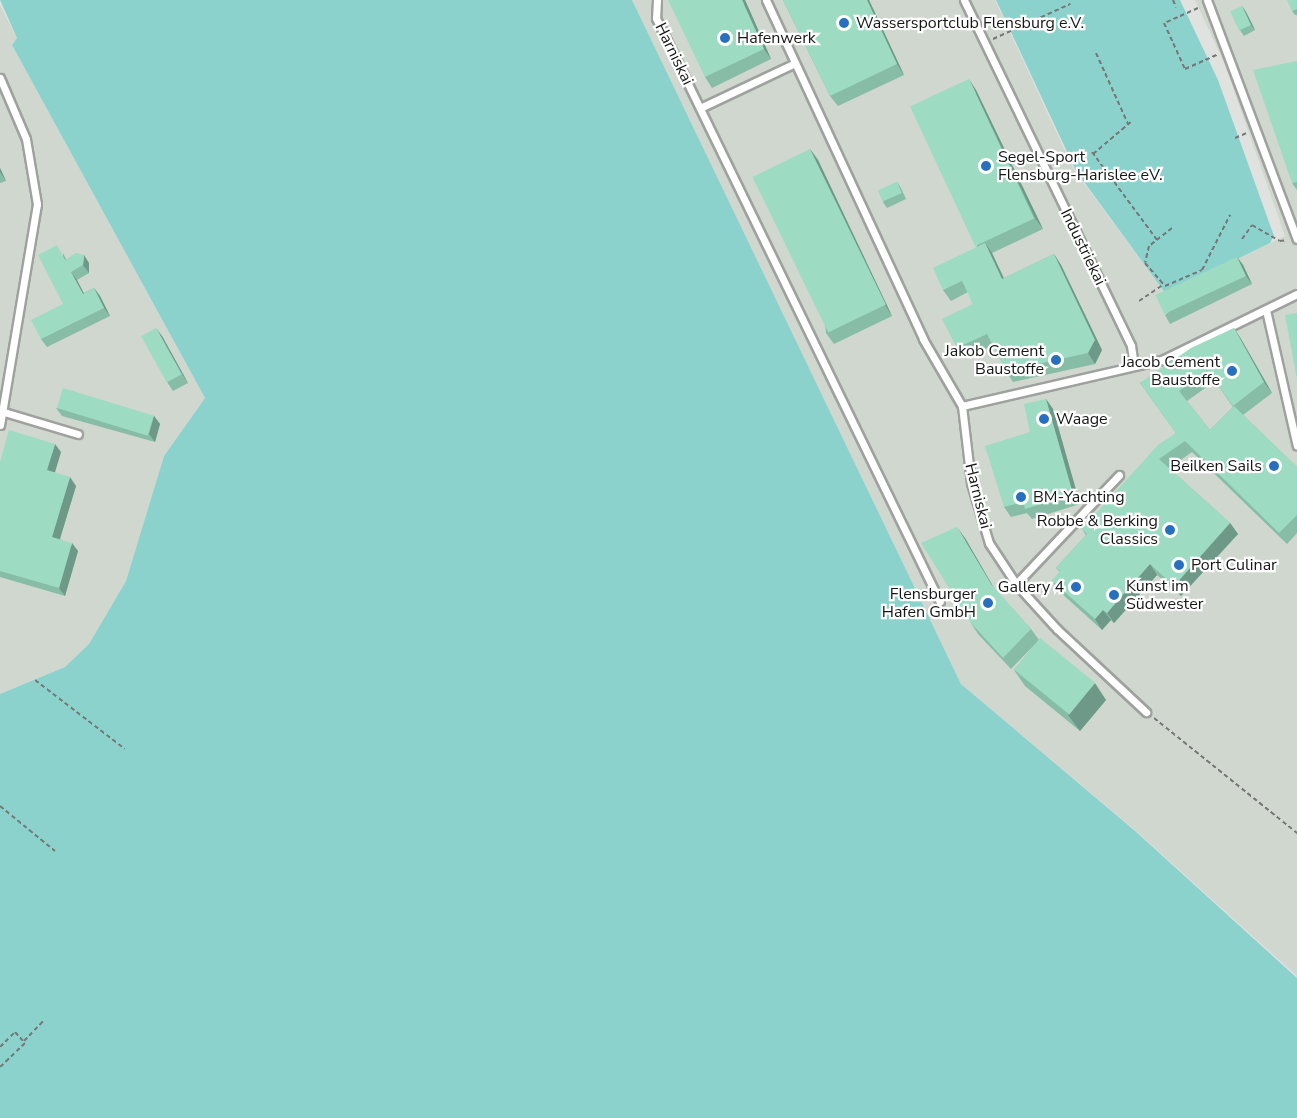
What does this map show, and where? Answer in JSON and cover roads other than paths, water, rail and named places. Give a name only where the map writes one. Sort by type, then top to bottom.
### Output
[{"type":"lane","name":"Harniskai","points":[[657,0],[656,18],[940,602]]},
{"type":"lane","name":"Harniskai","points":[[766,0],[923,339],[962,405],[971,483],[989,543],[1016,584],[1057,629],[1146,712]]},
{"type":"lane","name":"Industriekai","points":[[964,0],[1131,345],[1134,366]]},
{"type":"lane","points":[[1208,1],[1297,238]]},
{"type":"lane","points":[[700,108],[795,63]]},
{"type":"lane","points":[[0,78],[26,139],[37,204],[0,425]]},
{"type":"lane","points":[[962,405],[1134,366],[1186,351],[1297,294]]},
{"type":"lane","points":[[1266,310],[1297,446]]},
{"type":"lane","points":[[4,412],[78,434]]},
{"type":"lane","points":[[1016,584],[1119,475]]},
{"type":"water","points":[[0,0],[632,0],[961,684],[1134,830],[1297,978],[1297,1118],[0,1118],[0,694],[65,667],[89,644],[126,581],[164,456],[205,398],[12,45],[17,38]]},
{"type":"water","points":[[996,0],[1180,0],[1218,80],[1274,236],[1270,243],[1166,294],[1076,171]]},
{"type":"place","name":"Wassersportclub Flensburg e.V.","points":[[844,23]]},
{"type":"place","name":"Hafenwerk","points":[[725,38]]},
{"type":"place","name":"Segel-Sport Flensburg-Harislee eV.","points":[[986,166]]},
{"type":"place","name":"Jakob Cement Baustoffe","points":[[1056,360]]},
{"type":"place","name":"Jacob Cement Baustoffe","points":[[1232,371]]},
{"type":"place","name":"Waage","points":[[1044,419]]},
{"type":"place","name":"Beilken Sails","points":[[1274,466]]},
{"type":"place","name":"BM-Yachting","points":[[1021,497]]},
{"type":"place","name":"Robbe & Berking Classics","points":[[1170,530]]},
{"type":"place","name":"Port Culinar","points":[[1179,565]]},
{"type":"place","name":"Gallery 4","points":[[1076,587]]},
{"type":"place","name":"Kunst im Südwester","points":[[1114,595]]},
{"type":"place","name":"Flensburger Hafen GmbH","points":[[988,603]]}]
